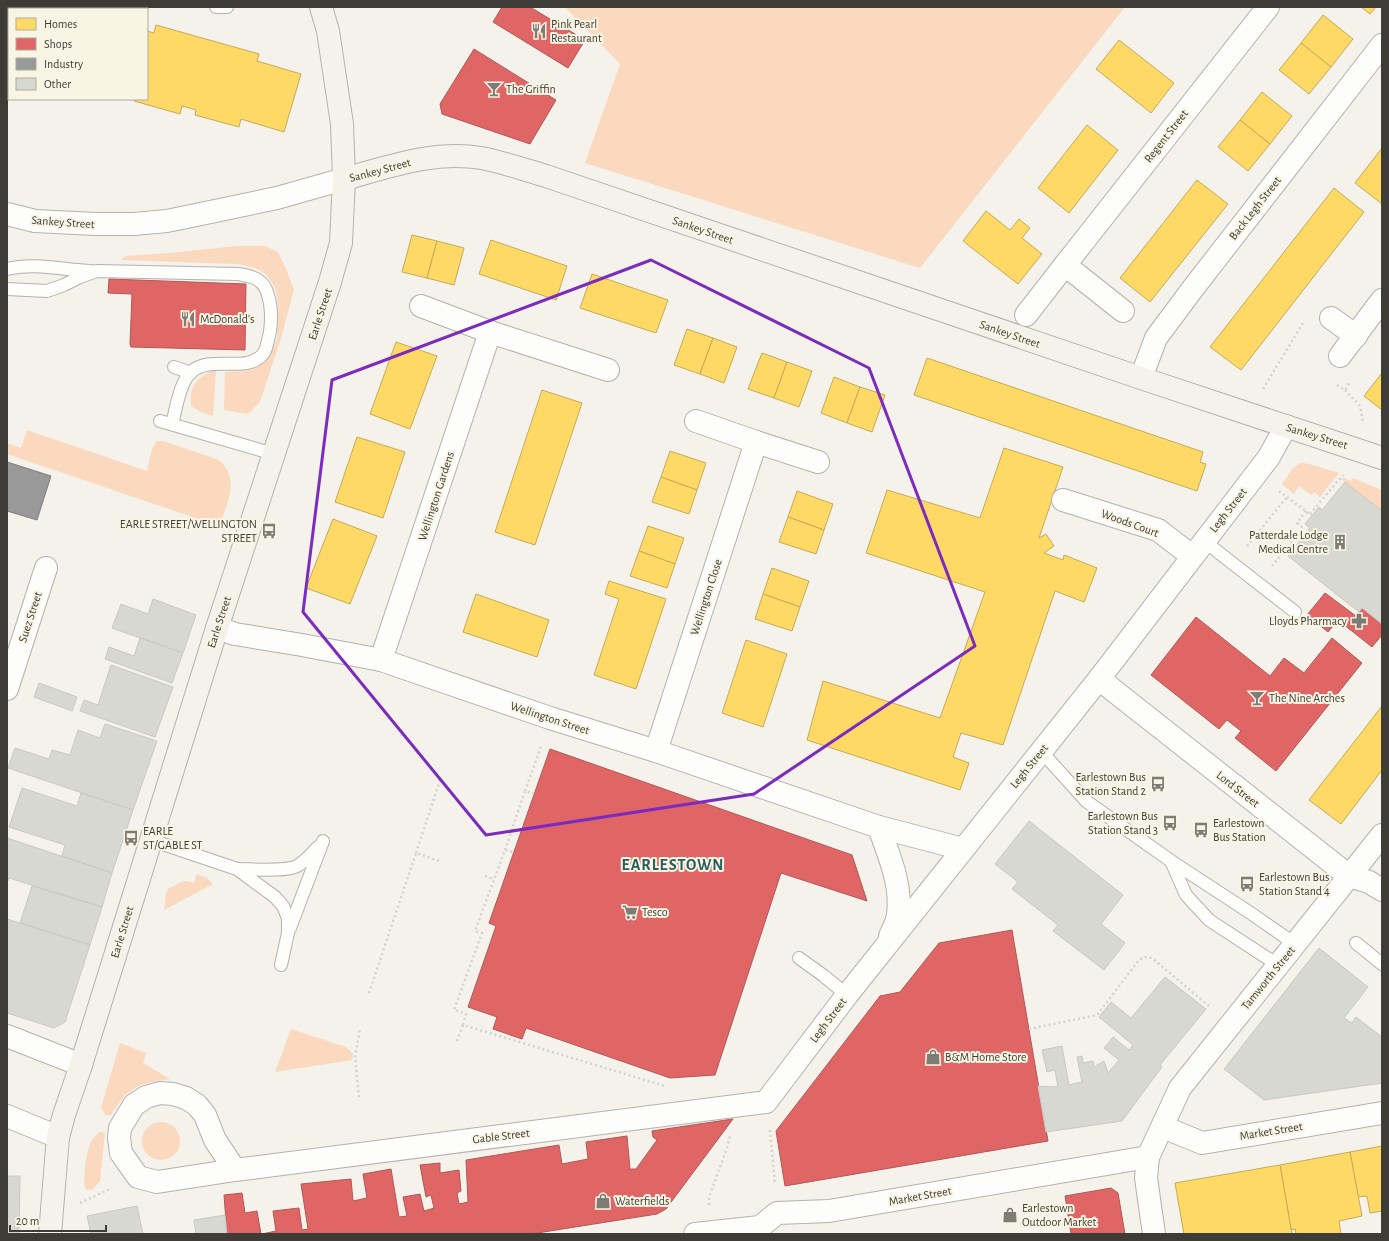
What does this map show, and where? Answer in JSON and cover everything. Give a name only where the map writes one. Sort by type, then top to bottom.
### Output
[{"type":"street","name":"Earle Street","points":[[50,1234],[58,1137],[64,1115],[81,1065],[217,628],[330,282],[341,243],[344,179],[342,124],[328,31],[320,7]]},
{"type":"street","name":"Regent Street","points":[[1026,315],[1268,7]]},
{"type":"street","name":"Back Legh Street","points":[[1141,378],[1156,338],[1382,45]]},
{"type":"street","name":"Sankey Street","points":[[7,214],[35,221],[96,224],[134,224],[167,221],[277,198],[396,165],[431,157],[458,156],[480,158],[546,176],[1141,378],[1354,447],[1382,458]]},
{"type":"street","points":[[1065,265],[1123,310]]},
{"type":"street","points":[[1340,356],[1382,300]]},
{"type":"street","points":[[421,306],[490,332],[608,370]]},
{"type":"street","points":[[1331,318],[1356,336]]},
{"type":"street","name":"Wellington Gardens","points":[[381,660],[490,332]]},
{"type":"street","points":[[696,420],[756,442],[818,462]]},
{"type":"street","name":"Legh Street","points":[[766,1102],[847,995],[1099,679],[1273,452],[1286,426]]},
{"type":"street","name":"Wellington Close","points":[[656,751],[756,442]]},
{"type":"street","name":"Woods Court","points":[[1063,500],[1158,530],[1198,548]]},
{"type":"street","name":"Suez Street","points":[[7,689],[46,568]]},
{"type":"street","name":"Wellington Street","points":[[217,628],[236,634],[381,660],[550,718],[656,751],[879,827],[963,849]]},
{"type":"street","name":"Lord Street","points":[[1099,679],[1349,876],[1369,882],[1382,890]]},
{"type":"street","points":[[879,827],[896,874],[898,891],[898,916],[886,948]]},
{"type":"street","name":"Tamworth Street","points":[[1148,1157],[1180,1088],[1382,835]]},
{"type":"street","points":[[7,1036],[81,1065]]},
{"type":"street","points":[[138,1176],[121,1153],[119,1138],[120,1128],[134,1106],[146,1097],[160,1093],[173,1094],[188,1099],[196,1105],[205,1115],[215,1140],[236,1170]]},
{"type":"street","name":"Gable Street","points":[[138,1176],[158,1182],[236,1170],[766,1102]]},
{"type":"street","name":"Market Street","points":[[1163,1127],[1202,1142],[1382,1113]]},
{"type":"street","points":[[7,1116],[58,1137]]},
{"type":"street","points":[[1148,1157],[1146,1178],[1154,1234]]},
{"type":"street","name":"Market Street","points":[[777,1213],[829,1211],[1148,1157]]},
{"type":"street","points":[[701,1233],[760,1227],[777,1213]]},
{"type":"lane","points":[[216,7],[227,7]]},
{"type":"lane","points":[[7,270],[15,267],[36,267],[97,272],[238,274],[250,276],[259,280],[267,288],[270,299],[271,331],[264,354],[257,359],[244,363],[210,363],[202,365],[190,373],[183,383],[172,424]]},
{"type":"lane","points":[[7,289],[47,291],[64,286],[80,277],[97,272]]},
{"type":"lane","points":[[174,367],[190,373]]},
{"type":"lane","points":[[160,421],[274,454]]},
{"type":"lane","points":[[1198,548],[1233,564],[1295,612]]},
{"type":"lane","points":[[1041,751],[1086,801],[1170,861],[1252,914],[1295,944]]},
{"type":"lane","points":[[151,840],[237,869],[275,897],[283,906],[288,918],[288,933]]},
{"type":"lane","points":[[237,869],[283,869],[295,867],[307,859],[323,841],[288,933],[281,965]]},
{"type":"lane","points":[[1170,861],[1186,895],[1209,920],[1278,965]]},
{"type":"lane","points":[[1356,943],[1382,964]]},
{"type":"lane","points":[[799,958],[847,995]]},
{"type":"path","points":[[1261,392],[1304,321]]},
{"type":"path","points":[[1345,390],[1360,406],[1363,423]]},
{"type":"path","points":[[1275,488],[1311,515],[1345,471]]},
{"type":"path","points":[[1233,564],[1287,497]]},
{"type":"path","points":[[1258,583],[1303,528],[1297,523],[1306,511]]},
{"type":"path","points":[[457,1041],[466,1014],[454,1010],[482,933],[475,931],[505,850],[550,718]]},
{"type":"path","points":[[369,993],[440,780]]},
{"type":"path","points":[[525,790],[534,794]]},
{"type":"path","points":[[505,850],[513,852]]},
{"type":"path","points":[[416,853],[442,862]]},
{"type":"path","points":[[485,876],[494,879]]},
{"type":"path","points":[[1029,1029],[1097,1015],[1139,960],[1145,957],[1152,958],[1212,1008]]},
{"type":"path","points":[[463,1025],[665,1086]]},
{"type":"path","points":[[359,1097],[355,1057],[360,1029]]},
{"type":"path","points":[[770,1130],[777,1213]]},
{"type":"path","points":[[701,1233],[709,1197],[727,1148],[730,1134]]},
{"type":"path","points":[[52,1206],[80,1203],[138,1176]]},
{"type":"highlighted area","points":[[651,260],[869,368],[975,646],[754,794],[486,835],[303,612],[332,380]]},
{"type":"shaded area","points":[[565,7],[1125,7],[920,268],[585,163],[620,64]]},
{"type":"shaded area","points":[[237,246],[265,246],[278,252],[294,290],[281,338],[260,402],[246,414],[224,410],[225,372],[255,368],[270,354],[274,346],[277,338],[278,304],[274,286],[268,277],[256,268],[236,264],[121,260],[126,256]]},
{"type":"shaded area","points":[[211,371],[216,371],[213,416],[201,412],[191,406],[191,394],[194,385],[201,377]]},
{"type":"shaded area","points":[[27,430],[147,471],[152,449],[157,441],[163,441],[219,460],[226,468],[231,484],[228,500],[219,526],[7,454],[7,443],[21,448]]},
{"type":"shaded area","points":[[1301,463],[1339,473],[1320,497],[1314,492],[1311,495],[1299,486],[1294,494],[1282,484],[1293,468]]},
{"type":"shaded area","points":[[1344,478],[1351,481],[1353,478],[1382,490],[1382,511],[1341,479]]},
{"type":"shaded area","points":[[197,874],[207,878],[213,884],[164,910],[166,893],[168,889],[181,882],[186,881],[194,883]]},
{"type":"shaded area","points":[[291,1029],[346,1047],[353,1054],[352,1060],[275,1072]]},
{"type":"shaded area","points":[[120,1043],[146,1053],[143,1063],[170,1079],[141,1085],[135,1088],[123,1098],[111,1115],[106,1115],[101,1108]]},
{"type":"shaded area","points":[[157,1122],[165,1122],[175,1127],[179,1134],[179,1148],[175,1155],[165,1160],[157,1160],[147,1155],[145,1152],[142,1145],[142,1137],[147,1127],[150,1125]]},
{"type":"shaded area","points":[[100,1132],[105,1133],[100,1181],[93,1189],[87,1190],[84,1186],[87,1156],[91,1142]]},
{"type":"building: Homes","points":[[1361,7],[1376,7],[1370,14]]},
{"type":"building: Homes","points":[[1323,15],[1353,39],[1331,67],[1301,43]]},
{"type":"building: Homes","points":[[156,25],[259,54],[257,61],[301,74],[284,132],[241,119],[239,127],[195,115],[196,110],[182,106],[180,114],[134,101],[148,100],[148,31],[154,33]]},
{"type":"building: Homes","points":[[1119,40],[1174,83],[1151,113],[1096,69]]},
{"type":"building: Homes","points":[[1301,43],[1331,67],[1309,94],[1279,70]]},
{"type":"building: Homes","points":[[1262,92],[1292,116],[1270,144],[1240,120]]},
{"type":"building: Homes","points":[[1240,120],[1270,144],[1248,171],[1218,147]]},
{"type":"building: Homes","points":[[1087,125],[1118,150],[1069,213],[1038,188]]},
{"type":"building: Homes","points":[[1382,148],[1382,204],[1355,183]]},
{"type":"building: Homes","points":[[1197,180],[1228,204],[1150,302],[1120,278]]},
{"type":"building: Homes","points":[[1334,188],[1364,212],[1241,370],[1210,347]]},
{"type":"building: Homes","points":[[986,211],[1010,230],[1019,219],[1030,228],[1022,238],[1042,254],[1018,284],[963,241]]},
{"type":"building: Homes","points":[[412,235],[437,241],[427,278],[402,272]]},
{"type":"building: Homes","points":[[491,240],[567,266],[556,300],[479,274]]},
{"type":"building: Homes","points":[[437,241],[464,248],[454,285],[427,278]]},
{"type":"building: Homes","points":[[592,274],[668,300],[656,333],[580,308]]},
{"type":"building: Homes","points":[[687,329],[713,338],[700,374],[674,365]]},
{"type":"building: Homes","points":[[713,338],[737,347],[724,383],[700,374]]},
{"type":"building: Homes","points":[[396,342],[437,356],[410,429],[370,414]]},
{"type":"building: Homes","points":[[762,353],[787,362],[774,398],[748,389]]},
{"type":"building: Homes","points":[[927,358],[1203,452],[1200,462],[1206,464],[1197,491],[914,395]]},
{"type":"building: Homes","points":[[787,362],[812,371],[799,407],[774,398]]},
{"type":"building: Homes","points":[[1382,373],[1382,410],[1364,396]]},
{"type":"building: Homes","points":[[834,377],[860,387],[847,423],[821,413]]},
{"type":"building: Homes","points":[[860,387],[885,395],[872,432],[847,423]]},
{"type":"building: Homes","points":[[542,390],[582,403],[535,545],[495,532]]},
{"type":"building: Homes","points":[[357,437],[405,452],[383,518],[335,502]]},
{"type":"building: Homes","points":[[1004,448],[1063,467],[1039,538],[1046,534],[1054,546],[1044,553],[1063,560],[1064,555],[1097,568],[1084,602],[1055,591],[1003,745],[961,733],[953,757],[969,763],[960,790],[807,740],[823,681],[940,718],[985,592],[866,553],[887,490],[980,518]]},
{"type":"building: Homes","points":[[670,451],[706,463],[697,490],[661,477]]},
{"type":"building: Homes","points":[[661,477],[697,490],[689,514],[652,502]]},
{"type":"building: Homes","points":[[797,491],[833,504],[824,530],[788,517]]},
{"type":"building: Homes","points":[[788,517],[824,530],[816,554],[779,542]]},
{"type":"building: Homes","points":[[333,519],[377,536],[350,604],[306,588]]},
{"type":"building: Homes","points":[[648,526],[684,538],[675,564],[639,551]]},
{"type":"building: Homes","points":[[639,551],[675,564],[667,588],[630,576]]},
{"type":"building: Homes","points":[[772,568],[809,581],[800,607],[763,594]]},
{"type":"building: Homes","points":[[609,581],[666,599],[636,689],[594,675],[619,599],[605,594]]},
{"type":"building: Homes","points":[[476,594],[549,620],[537,657],[463,632]]},
{"type":"building: Homes","points":[[763,594],[800,607],[792,631],[755,619]]},
{"type":"building: Homes","points":[[746,640],[787,654],[763,727],[722,713]]},
{"type":"building: Homes","points":[[1382,706],[1382,770],[1341,824],[1309,800]]},
{"type":"building: Homes","points":[[1382,1146],[1382,1211],[1370,1213],[1367,1196],[1358,1197],[1350,1152]]},
{"type":"building: Homes","points":[[1350,1152],[1362,1216],[1339,1221],[1341,1234],[1296,1234],[1295,1229],[1291,1230],[1280,1165]]},
{"type":"building: Homes","points":[[1280,1165],[1292,1234],[1184,1234],[1175,1183]]},
{"type":"building: Shops","name":"Pink Pearl Restaurant","points":[[502,7],[530,7],[585,40],[568,68],[493,22]]},
{"type":"building: Shops","name":"The Griffin","points":[[474,49],[556,100],[530,144],[442,114],[440,104]]},
{"type":"building: Shops","name":"McDonald's","points":[[109,279],[246,284],[245,350],[131,347],[132,294],[108,293]]},
{"type":"building: Shops","name":"Lloyds Pharmacy","points":[[1325,593],[1356,616],[1362,608],[1382,624],[1382,635],[1372,647],[1338,620],[1328,632],[1307,615]]},
{"type":"building: Shops","name":"The Nine Arches","points":[[1196,617],[1270,676],[1284,658],[1304,673],[1332,638],[1362,663],[1276,771],[1235,738],[1241,731],[1227,720],[1219,729],[1151,675]]},
{"type":"building: Shops","name":"Tesco","points":[[550,749],[852,855],[867,901],[781,873],[715,1075],[670,1078],[526,1028],[522,1039],[493,1029],[497,1017],[468,1007],[496,926],[489,923]]},
{"type":"building: Shops","name":"B&M Home Store","points":[[1012,930],[1048,1141],[785,1186],[776,1131],[880,996],[900,992],[939,943]]},
{"type":"building: Shops","points":[[733,1119],[666,1209],[657,1214],[531,1234],[262,1234],[276,1231],[273,1211],[299,1208],[302,1230],[308,1229],[301,1184],[351,1179],[353,1201],[367,1198],[363,1174],[391,1169],[399,1217],[407,1216],[403,1197],[420,1194],[424,1211],[434,1208],[431,1195],[426,1197],[420,1165],[440,1163],[440,1173],[459,1170],[461,1191],[457,1193],[459,1204],[468,1202],[466,1160],[559,1145],[562,1164],[588,1159],[586,1142],[627,1136],[630,1169],[636,1169],[657,1140],[653,1137],[652,1131]]},
{"type":"building: Shops","points":[[1111,1188],[1118,1193],[1125,1234],[1071,1234],[1065,1196]]},
{"type":"building: Shops","points":[[242,1193],[245,1213],[257,1211],[261,1234],[227,1234],[224,1195]]},
{"type":"building: Industry","points":[[7,462],[51,476],[37,520],[7,511]]},
{"type":"building: Other","name":"Patterdale Lodge Medical Centre","points":[[1345,482],[1382,511],[1382,624],[1362,608],[1359,612],[1288,556],[1310,528],[1305,524],[1319,507],[1322,510]]},
{"type":"building: Other","points":[[153,599],[196,615],[183,653],[112,628],[121,604],[148,614]]},
{"type":"building: Other","points":[[140,638],[183,653],[172,683],[105,659],[109,647],[134,656]]},
{"type":"building: Other","points":[[111,665],[173,687],[155,737],[80,711],[84,700],[98,705]]},
{"type":"building: Other","points":[[39,683],[77,697],[72,711],[34,697]]},
{"type":"building: Other","points":[[105,724],[157,741],[133,810],[8,768],[15,748],[49,759],[52,750],[70,755],[78,730],[100,738]]},
{"type":"building: Other","points":[[22,788],[77,806],[81,793],[133,810],[112,873],[62,856],[65,845],[9,827]]},
{"type":"building: Other","points":[[1029,821],[1123,895],[1101,924],[1125,943],[1104,970],[1053,931],[1058,925],[1012,889],[1018,882],[995,864]]},
{"type":"building: Other","points":[[7,838],[112,873],[102,907],[9,878],[7,883]]},
{"type":"building: Other","points":[[32,886],[102,907],[90,945],[20,923]]},
{"type":"building: Other","points":[[7,919],[90,945],[65,1022],[54,1028],[7,1013]]},
{"type":"building: Other","points":[[1319,948],[1368,987],[1344,1018],[1352,1023],[1356,1017],[1382,1037],[1382,1083],[1264,1100],[1224,1069]]},
{"type":"building: Other","points":[[1165,977],[1206,1009],[1160,1065],[1162,1067],[1122,1121],[1046,1132],[1038,1086],[1058,1087],[1055,1070],[1047,1072],[1042,1050],[1062,1046],[1069,1085],[1082,1082],[1077,1057],[1082,1056],[1083,1063],[1093,1061],[1094,1067],[1104,1061],[1108,1073],[1119,1060],[1104,1048],[1113,1037],[1129,1050],[1133,1045],[1099,1017],[1111,1002],[1131,1018]]},
{"type":"building: Other","points":[[7,1176],[20,1176],[19,1234],[7,1234]]},
{"type":"building: Other","points":[[137,1206],[143,1234],[91,1234],[87,1216]]},
{"type":"building: Other","points":[[225,1215],[227,1234],[196,1234],[194,1220]]},
{"type":"place","name":"Pink Pearl Restaurant","points":[[539,31]]},
{"type":"place","name":"The Griffin","points":[[494,89]]},
{"type":"place","name":"McDonald's","points":[[188,319]]},
{"type":"place","name":"EARLE STREET/WELLINGTON STREET","points":[[269,531]]},
{"type":"place","name":"Patterdale Lodge Medical Centre","points":[[1340,542]]},
{"type":"place","name":"Lloyds Pharmacy","points":[[1359,621]]},
{"type":"place","name":"The Nine Arches","points":[[1257,698]]},
{"type":"place","name":"Earlestown Bus Station Stand 2","points":[[1158,784]]},
{"type":"place","name":"Earlestown Bus Station Stand 3","points":[[1170,823]]},
{"type":"place","name":"Earlestown Bus Station","points":[[1201,830]]},
{"type":"place","name":"EARLE ST/GABLE ST","points":[[131,838]]},
{"type":"place","name":"Earlestown Bus Station Stand 4","points":[[1247,884]]},
{"type":"place","name":"Tesco","points":[[630,912]]},
{"type":"place","name":"B&M Home Store","points":[[933,1057]]},
{"type":"place","name":"Waterfields","points":[[603,1201]]},
{"type":"place","name":"Earlestown Outdoor Market","points":[[1010,1215]]},
{"type":"district","name":"EARLESTOWN","points":[[673,865]]}]
